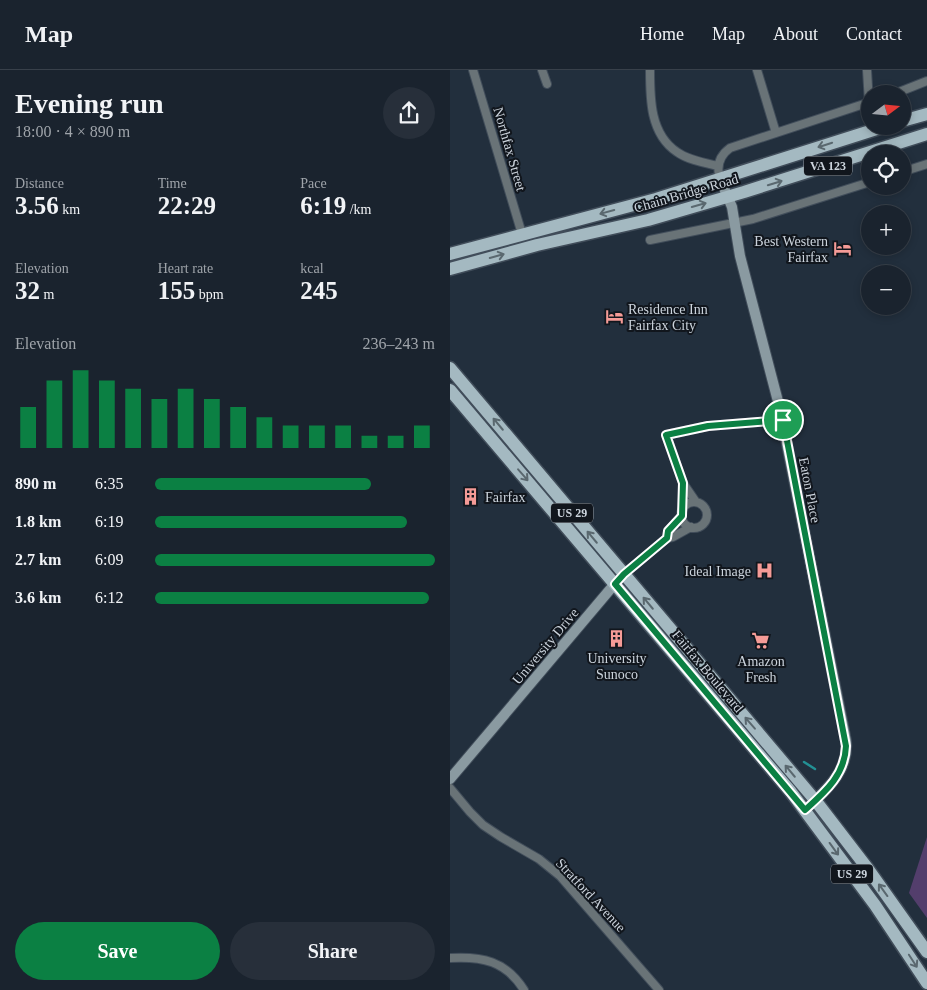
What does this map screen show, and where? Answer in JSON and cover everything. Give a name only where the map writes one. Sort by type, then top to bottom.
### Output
[{"type":"main road","points":[[911,118],[927,114]]},
{"type":"main road","name":"Chain Bridge Road","points":[[450,254],[647,201],[861,134]]},
{"type":"main road","name":"Chain Bridge Road","points":[[450,269],[537,245],[645,221],[728,197],[927,134]]},
{"type":"main road","points":[[522,234],[532,239],[539,239],[622,219],[645,221]]},
{"type":"main road","name":"Fairfax Boulevard","points":[[450,368],[815,800],[884,891],[927,952]]},
{"type":"main road","name":"Fairfax Boulevard","points":[[450,390],[805,810],[875,905],[927,983]]},
{"type":"street","name":"Northfax Street","points":[[474,70],[522,234]]},
{"type":"street","points":[[542,70],[547,84]]},
{"type":"street","points":[[650,70],[650,104],[662,136],[678,153],[685,157],[718,166],[724,154],[730,148],[861,106]]},
{"type":"street","points":[[757,70],[776,133]]},
{"type":"street","points":[[867,70],[868,85]]},
{"type":"street","points":[[911,87],[927,81]]},
{"type":"street","points":[[911,169],[927,164]]},
{"type":"street","name":"Eaton Place","points":[[718,166],[720,179],[728,197],[735,222],[740,256],[783,420],[846,741],[845,757],[841,769],[830,786],[805,810]]},
{"type":"street","points":[[650,240],[753,219],[861,185]]},
{"type":"street","name":"University Drive","points":[[450,779],[624,574],[667,538],[674,537],[691,527],[703,524],[707,517],[706,509],[696,502],[683,483],[664,431],[783,420]]},
{"type":"street","name":"University Drive","points":[[682,512],[683,483]]},
{"type":"street","name":"University Drive","points":[[667,538],[668,531],[688,503],[696,502]]},
{"type":"street","points":[[682,512],[684,523],[691,527]]},
{"type":"street","name":"Stratford Avenue","points":[[450,788],[483,825],[539,859],[560,876],[659,990]]},
{"type":"street","points":[[450,958],[477,958],[494,963],[510,973],[524,990]]},
{"type":"shaded area","points":[[927,837],[927,918],[909,893]]},
{"type":"waterway","points":[[804,762],[815,769]]},
{"type":"place","name":"Best Western Fairfax","points":[[842,249]]},
{"type":"place","name":"Residence Inn Fairfax City","points":[[614,317]]},
{"type":"place","name":"Fairfax","points":[[471,497]]},
{"type":"place","name":"Ideal Image","points":[[765,571]]},
{"type":"place","name":"University Sunoco","points":[[617,638]]},
{"type":"place","name":"Amazon Fresh","points":[[761,641]]},
{"type":"route","points":[[783,420],[846,746],[844,760],[836,779],[805,810],[615,584],[624,574],[667,538],[668,531],[682,516],[683,483],[666,435],[708,426],[783,420]]}]
